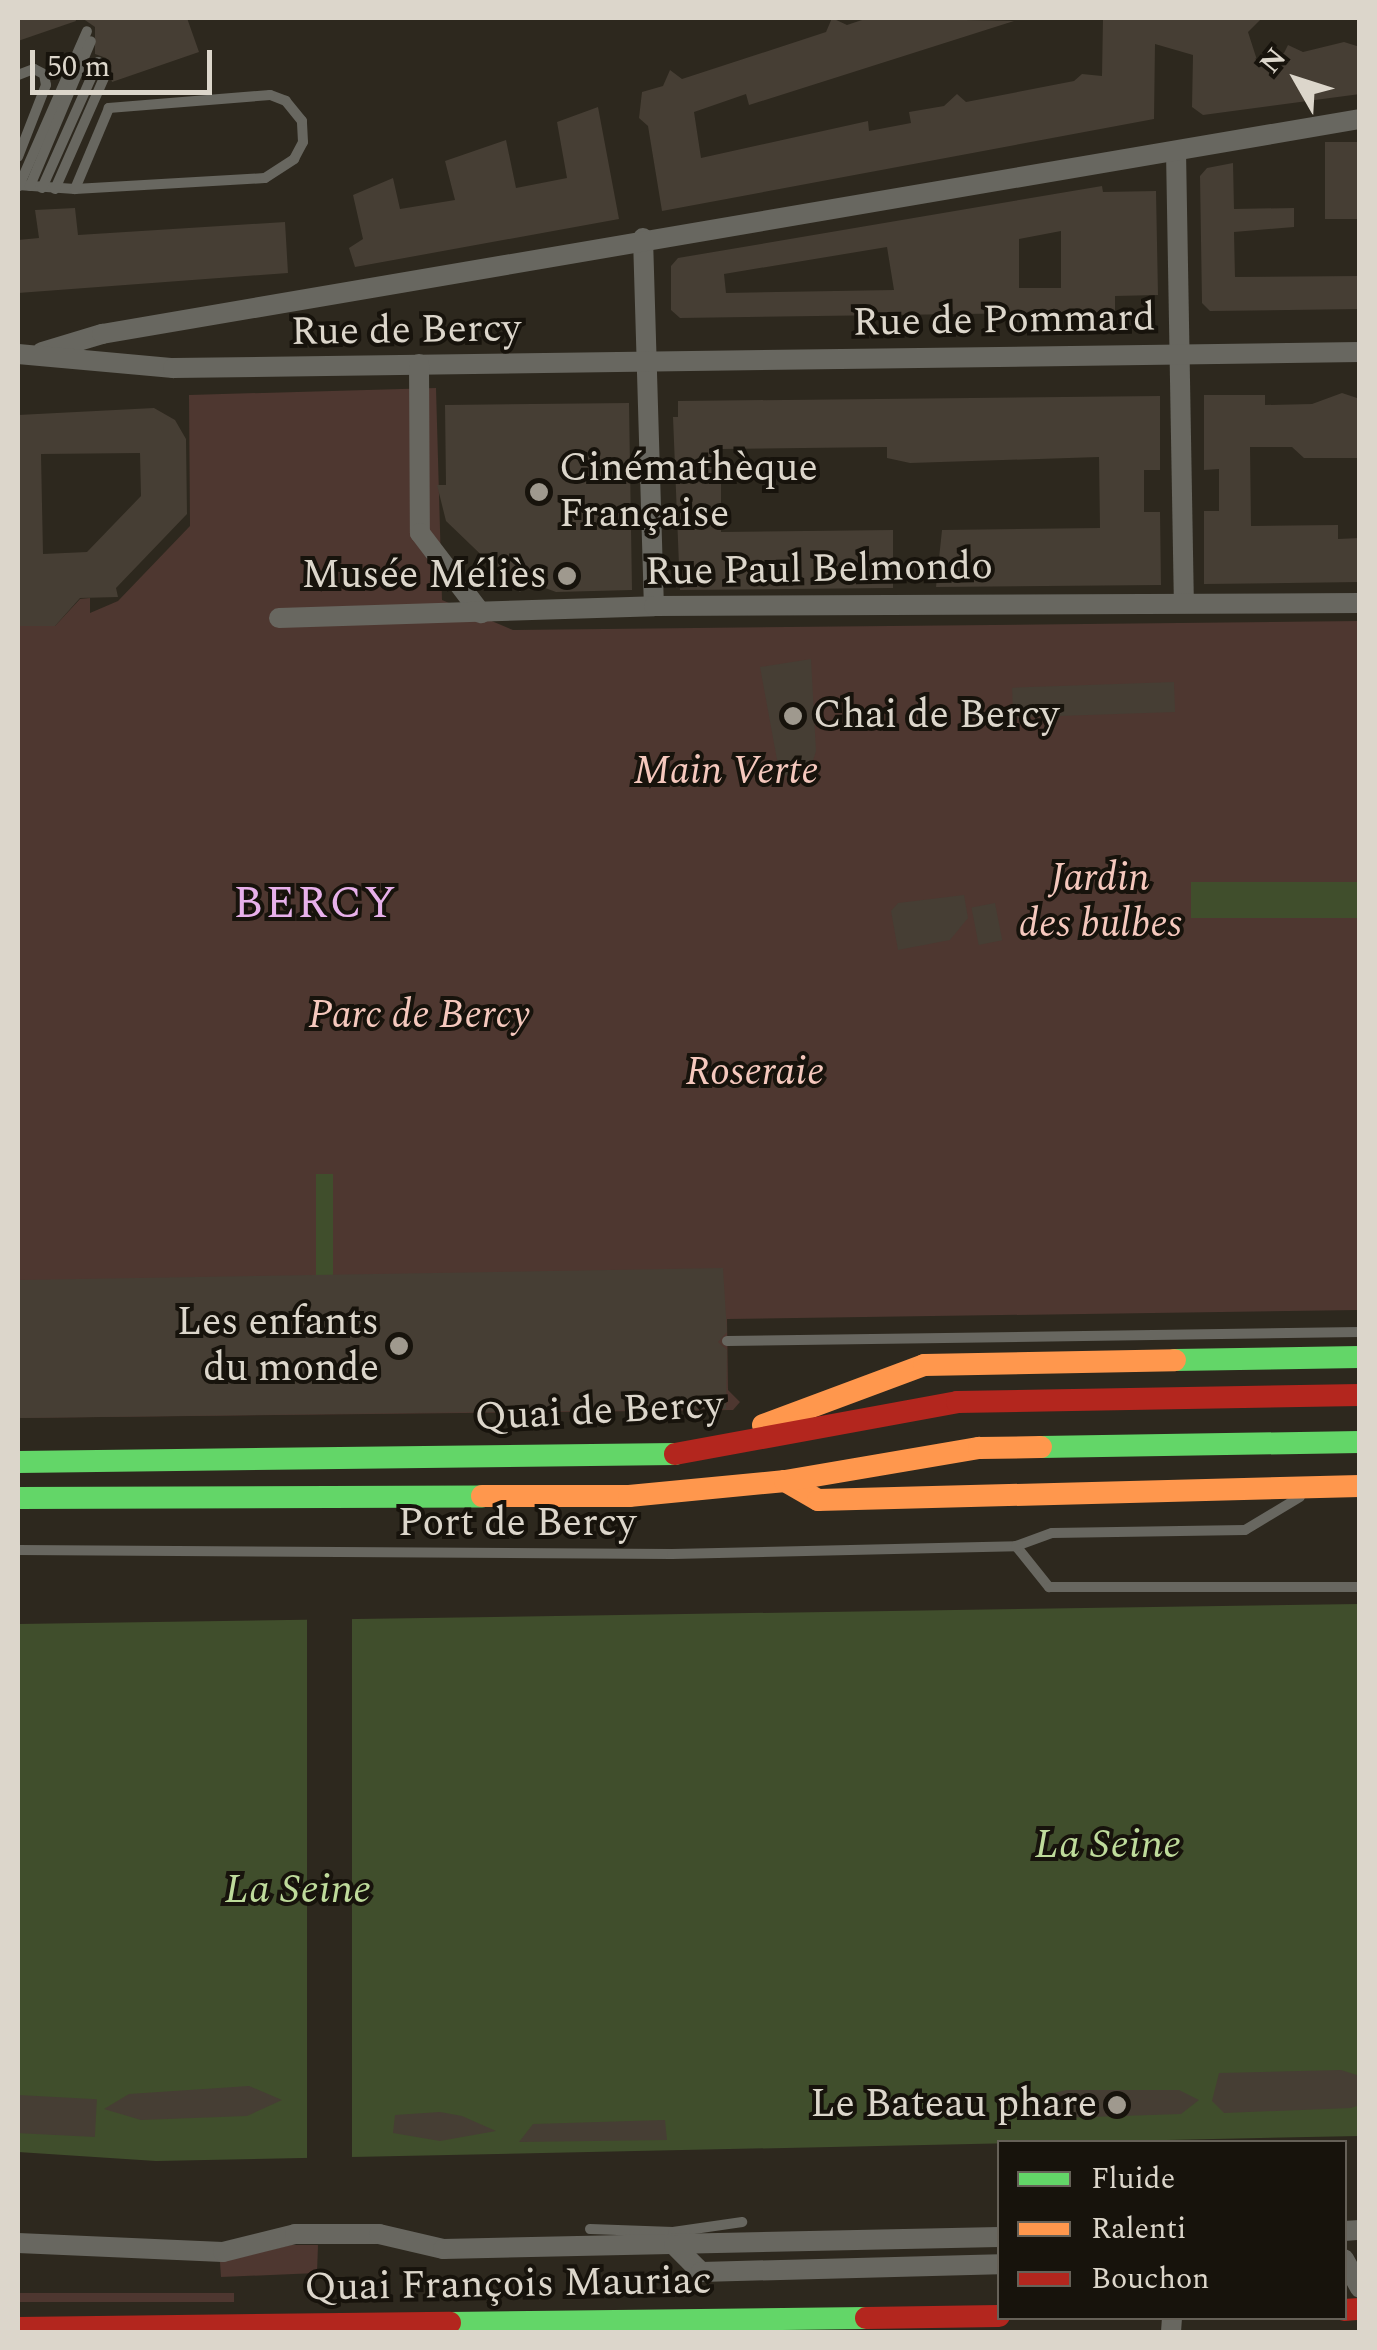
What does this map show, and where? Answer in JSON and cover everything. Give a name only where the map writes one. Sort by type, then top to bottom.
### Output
[{"type":"main road","points":[[685,1454],[924,1365],[1360,1356]]},
{"type":"main road","name":"Quai de Bercy","points":[[18,1462],[685,1454],[957,1402],[1360,1395]]},
{"type":"main road","name":"Quai de Bercy","points":[[18,1498],[629,1496],[785,1481],[994,1447],[1360,1442]]},
{"type":"main road","points":[[785,1481],[818,1500],[1360,1486]]},
{"type":"main road","name":"Quai François Mauriac","points":[[18,2328],[997,2316]]},
{"type":"street","name":"Rue de Bercy","points":[[28,354],[102,334],[643,238],[1360,119]]},
{"type":"street","points":[[1176,151],[1184,602]]},
{"type":"street","points":[[643,238],[650,364],[654,606]]},
{"type":"street","name":"Rue de Pommard","points":[[650,364],[1360,352]]},
{"type":"street","name":"Rue de Bercy","points":[[28,354],[173,368],[650,364]]},
{"type":"street","points":[[418,364],[420,533],[480,614]]},
{"type":"street","name":"Rue Paul Belmondo","points":[[278,618],[654,606],[1360,603]]},
{"type":"street","points":[[18,2243],[223,2252],[295,2234],[379,2234],[443,2248],[674,2238],[997,2238]]},
{"type":"street","points":[[674,2238],[701,2272],[997,2264]]},
{"type":"street","points":[[1347,2264],[1360,2288]]},
{"type":"lane","points":[[27,186],[89,36]]},
{"type":"lane","points":[[27,186],[98,62]]},
{"type":"lane","points":[[18,74],[34,70],[44,74],[46,86],[18,157]]},
{"type":"lane","points":[[55,188],[104,78]]},
{"type":"lane","points":[[27,186],[75,189],[265,178],[294,159],[303,142],[302,121],[286,101],[270,95],[109,108],[75,189]]},
{"type":"lane","points":[[727,1340],[1360,1332]]},
{"type":"lane","name":"Port de Bercy","points":[[18,1550],[690,1554],[1016,1546],[1052,1533],[1245,1530],[1316,1487]]},
{"type":"lane","points":[[1016,1546],[1049,1586],[1360,1587]]},
{"type":"lane","points":[[590,2229],[674,2238],[742,2222]]},
{"type":"green space","name":"Parc de Bercy","points":[[436,388],[442,600],[513,630],[1359,621],[1359,1310],[727,1319],[728,1390],[740,1402],[733,1410],[18,1418],[18,626],[55,626],[80,599],[90,598],[90,613],[118,601],[190,526],[189,395]]},
{"type":"green space","points":[[291,2245],[318,2245],[317,2273],[221,2277],[220,2262]]},
{"type":"green space","points":[[18,2293],[234,2293],[234,2302],[18,2302]]},
{"type":"water","points":[[1191,882],[1359,882],[1359,918],[1191,918]]},
{"type":"water","points":[[316,1174],[333,1174],[333,1286],[316,1286]]},
{"type":"water","name":"La Seine","points":[[1359,1604],[1359,2136],[997,2140],[997,2144],[156,2161],[18,2152],[18,1624]]},
{"type":"pier","points":[[307,1616],[352,1616],[352,2159],[307,2159]]},
{"type":"building","points":[[18,18],[75,18],[76,21],[18,41]]},
{"type":"building","points":[[82,18],[187,18],[199,52],[112,82],[106,58],[95,54],[95,27]]},
{"type":"building","points":[[832,18],[847,25],[868,18],[1014,21],[749,105],[746,94],[694,112],[701,158],[868,121],[869,131],[911,123],[909,112],[944,106],[957,94],[966,102],[1074,81],[1082,74],[1102,76],[1103,18],[1262,18],[1248,32],[1257,60],[1284,53],[1288,45],[1303,52],[1344,42],[1360,47],[1360,94],[1203,115],[1192,107],[1193,55],[1155,44],[1154,119],[662,211],[648,126],[639,118],[642,92],[663,86],[670,70],[682,79],[826,32]]},
{"type":"building","points":[[598,107],[619,219],[355,267],[349,248],[363,239],[353,195],[393,178],[400,209],[455,200],[445,161],[506,140],[516,188],[567,178],[557,122]]},
{"type":"building","points":[[1325,142],[1360,142],[1360,219],[1325,219]]},
{"type":"building","points":[[1233,163],[1234,209],[1294,208],[1294,227],[1234,232],[1235,277],[1360,276],[1360,309],[1210,311],[1202,303],[1200,176],[1207,168]]},
{"type":"building","points":[[1102,186],[1103,192],[1156,191],[1158,295],[1115,296],[1115,312],[680,318],[671,310],[671,266],[678,258]],"holes":[[[1061,231],[1061,288],[1019,288],[1019,239]],[[887,247],[894,290],[726,293],[724,274]]]},
{"type":"building","points":[[75,208],[78,235],[285,222],[288,273],[18,293],[18,240],[39,238],[35,210]]},
{"type":"building","points":[[1342,393],[1360,399],[1360,458],[1304,458],[1292,447],[1250,447],[1251,526],[1338,525],[1338,539],[1360,538],[1360,582],[1204,584],[1204,511],[1219,511],[1219,469],[1204,470],[1204,395],[1265,395],[1265,405],[1312,404]]},
{"type":"building","points":[[1160,396],[1160,470],[1144,470],[1144,512],[1160,512],[1161,585],[936,587],[942,530],[1100,528],[1099,457],[910,463],[887,458],[887,447],[721,449],[721,532],[893,530],[893,588],[680,590],[673,417],[678,417],[678,401]]},
{"type":"building","name":"Cinémathèque Française","points":[[629,403],[632,590],[556,592],[529,582],[520,592],[446,521],[437,485],[446,485],[445,405]]},
{"type":"building","points":[[154,408],[175,420],[186,439],[187,514],[116,588],[118,597],[80,598],[55,626],[18,626],[18,415]],"holes":[[[140,453],[141,496],[87,552],[43,554],[41,454]]]},
{"type":"building","name":"Chai de Bercy","points":[[811,659],[816,751],[809,773],[780,776],[760,667]]},
{"type":"building","points":[[1174,682],[1175,712],[1013,718],[1012,688]]},
{"type":"building","points":[[964,895],[968,918],[950,940],[898,950],[891,911],[898,903]]},
{"type":"building","points":[[995,903],[1002,940],[979,945],[971,908]]},
{"type":"building","points":[[723,1268],[727,1332],[718,1342],[727,1350],[726,1409],[18,1418],[18,1280]]},
{"type":"building","points":[[1341,2070],[1360,2076],[1360,2105],[1224,2113],[1212,2101],[1219,2073]]},
{"type":"building","points":[[249,2086],[282,2100],[247,2116],[141,2120],[104,2109],[129,2094]]},
{"type":"building","name":"Le Bateau phare","points":[[1067,2090],[1179,2090],[1199,2100],[1181,2114],[1061,2118],[1038,2109],[1048,2094]]},
{"type":"building","points":[[18,2095],[97,2099],[95,2137],[18,2133]]},
{"type":"building","points":[[440,2112],[462,2116],[496,2131],[440,2141],[393,2133],[395,2115]]},
{"type":"building","points":[[665,2120],[667,2140],[519,2142],[533,2124]]},
{"type":"traffic: fast","points":[[1175,1360],[1360,1357]]},
{"type":"traffic: fast","points":[[1041,1447],[1360,1442]]},
{"type":"traffic: fast","points":[[18,1462],[675,1454]]},
{"type":"traffic: fast","points":[[18,1498],[482,1496]]},
{"type":"traffic: fast","points":[[450,2323],[866,2318]]},
{"type":"traffic: slow","points":[[763,1425],[924,1365],[1175,1360]]},
{"type":"traffic: slow","points":[[482,1496],[629,1496],[785,1481],[979,1448],[1041,1447]]},
{"type":"traffic: slow","points":[[785,1481],[818,1500],[1360,1486]]},
{"type":"traffic: jam","points":[[675,1454],[957,1402],[1360,1395]]},
{"type":"traffic: jam","points":[[1347,2310],[1360,2309]]},
{"type":"traffic: jam","points":[[866,2318],[997,2316]]},
{"type":"traffic: jam","points":[[18,2328],[450,2323]]},
{"type":"place","name":"Cinémathèque Française","points":[[539,492]]},
{"type":"place","name":"Musée Méliès","points":[[567,576]]},
{"type":"place","name":"Chai de Bercy","points":[[793,716]]},
{"type":"place","name":"Les enfants du monde","points":[[399,1346]]},
{"type":"place","name":"Le Bateau phare","points":[[1117,2105]]},
{"type":"district","name":"BERCY","points":[[316,904]]},
{"type":"park label","name":"Main Verte","points":[[726,772]]},
{"type":"park label","name":"Jardin des bulbes","points":[[1100,902]]},
{"type":"park label","name":"Roseraie","points":[[755,1073]]}]
